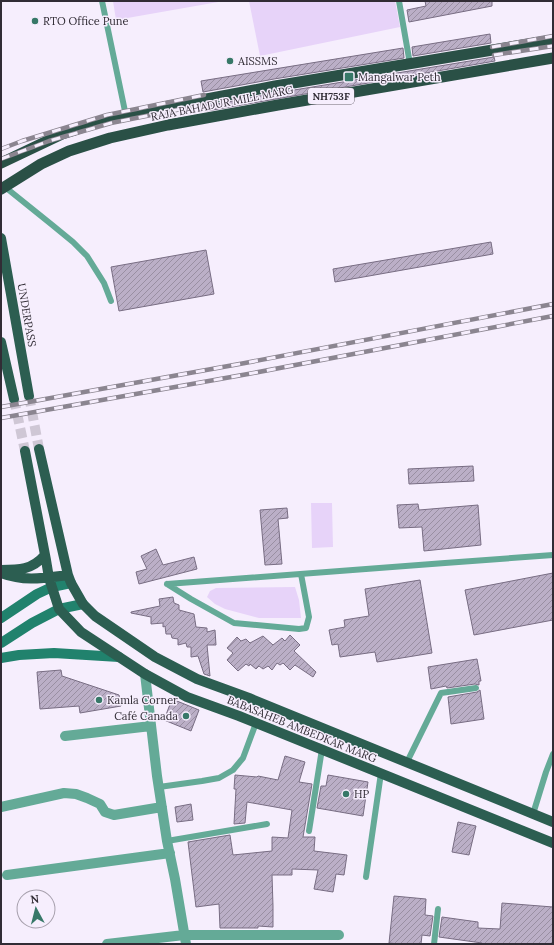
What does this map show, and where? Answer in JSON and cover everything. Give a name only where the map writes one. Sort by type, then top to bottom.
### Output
[{"type":"highway","name":"RAJA BAHADUR MILL MARG","points":[[1,163],[62,134],[105,120],[275,86],[553,40]]},
{"type":"highway","points":[[519,45],[522,64]]},
{"type":"highway","name":"RAJA BAHADUR MILL MARG","points":[[3,188],[41,164],[69,151],[110,138],[168,125],[278,105],[553,58]]},
{"type":"main road","name":"UNDERPASS","points":[[1,238],[29,396]]},
{"type":"main road","points":[[1,342],[14,399]]},
{"type":"main road","name":"BABASAHEB AMBEDKAR MARG","points":[[39,449],[70,579],[83,604],[95,616],[155,657],[197,680],[249,698],[553,822]]},
{"type":"main road","points":[[25,451],[50,582],[59,609]]},
{"type":"main road","points":[[1,570],[28,568],[41,560],[45,555]]},
{"type":"main road","points":[[1,573],[11,577],[50,582],[70,579]]},
{"type":"main road","points":[[1,618],[37,594],[50,582]]},
{"type":"main road","points":[[1,643],[32,623],[59,609],[83,604]]},
{"type":"main road","name":"BABASAHEB AMBEDKAR MARG","points":[[59,609],[82,632],[146,674],[187,697],[256,722],[553,843]]},
{"type":"main road","points":[[1,658],[19,655],[54,653],[119,657]]},
{"type":"street","points":[[146,674],[159,787],[167,841],[185,939]]},
{"type":"street","points":[[66,736],[151,726]]},
{"type":"street","points":[[1,807],[64,793],[76,794],[87,798],[100,804],[105,812],[114,814],[162,807]]},
{"type":"street","points":[[7,875],[170,853]]},
{"type":"street","points":[[107,944],[185,939],[339,935]]},
{"type":"lane","points":[[102,1],[126,116]]},
{"type":"lane","points":[[399,1],[410,64]]},
{"type":"lane","points":[[3,188],[67,237],[87,256],[104,283],[111,301]]},
{"type":"lane","points":[[301,574],[309,617],[306,628],[234,623],[167,584],[553,555]]},
{"type":"lane","points":[[407,762],[441,693],[476,688]]},
{"type":"lane","points":[[159,787],[219,778],[233,770],[243,758],[256,722]]},
{"type":"lane","points":[[309,830],[322,749]]},
{"type":"lane","points":[[533,814],[553,754]]},
{"type":"lane","points":[[366,877],[381,773]]},
{"type":"lane","points":[[167,841],[267,824]]},
{"type":"lane","points":[[434,944],[438,909]]},
{"type":"shaded area","points":[[113,1],[224,1],[116,20]]},
{"type":"shaded area","points":[[249,1],[395,1],[400,27],[260,56]]},
{"type":"shaded area","points":[[311,503],[332,503],[333,547],[312,548]]},
{"type":"shaded area","points":[[295,587],[299,600],[301,618],[259,618],[225,609],[215,604],[207,597],[210,591],[216,588]]},
{"type":"building","points":[[425,1],[492,1],[492,6],[409,22],[407,10],[426,6]]},
{"type":"building","points":[[490,34],[491,43],[413,56],[412,47]]},
{"type":"building","points":[[403,48],[404,58],[203,92],[201,81]]},
{"type":"building","points":[[494,57],[495,61],[207,111],[206,106],[276,93]]},
{"type":"building","points":[[491,242],[493,254],[335,282],[333,269]]},
{"type":"building","points":[[206,250],[214,294],[119,311],[111,267]]},
{"type":"building","points":[[473,466],[474,481],[409,484],[408,469]]},
{"type":"building","points":[[418,504],[419,510],[478,505],[481,545],[424,551],[422,527],[399,528],[397,505]]},
{"type":"building","points":[[287,508],[288,518],[278,519],[282,564],[265,565],[260,510]]},
{"type":"building","points":[[156,549],[163,565],[194,557],[197,569],[139,584],[136,572],[147,569],[141,556]]},
{"type":"building","points":[[553,573],[553,620],[474,635],[465,590]]},
{"type":"building","points":[[420,580],[432,653],[377,662],[375,652],[340,657],[338,644],[332,645],[329,630],[345,627],[344,620],[369,616],[365,589]]},
{"type":"building","points":[[173,597],[174,603],[179,605],[179,610],[194,614],[196,627],[207,628],[207,632],[215,630],[216,645],[207,645],[210,676],[204,674],[198,656],[191,657],[191,647],[187,647],[186,643],[178,645],[178,639],[172,638],[171,634],[166,634],[163,623],[151,624],[151,617],[131,613],[160,606],[159,599]]},
{"type":"building","points":[[290,635],[300,645],[294,651],[316,672],[313,677],[295,665],[290,670],[283,663],[280,665],[277,663],[272,670],[268,666],[263,669],[259,666],[256,669],[250,664],[249,666],[246,664],[238,671],[227,660],[233,653],[227,648],[237,637],[241,641],[246,639],[250,643],[263,636],[273,645],[282,638],[285,641]]},
{"type":"building","points":[[477,659],[481,681],[479,681],[479,685],[475,684],[447,688],[446,686],[431,689],[428,667]]},
{"type":"building","points":[[61,670],[62,676],[119,695],[121,706],[80,713],[79,706],[40,709],[37,672]]},
{"type":"building","points":[[480,690],[484,719],[451,724],[448,697],[477,692]]},
{"type":"building","points":[[172,699],[199,710],[191,731],[164,720]]},
{"type":"building","points":[[285,756],[305,762],[299,782],[312,784],[303,837],[315,837],[314,851],[347,855],[344,875],[336,874],[333,892],[314,889],[318,870],[292,869],[292,875],[272,875],[273,927],[258,926],[258,928],[220,928],[219,904],[196,907],[188,842],[230,835],[233,855],[272,851],[272,837],[288,838],[292,810],[247,802],[245,823],[234,824],[236,789],[234,789],[235,775],[258,776],[278,780]]},
{"type":"building","points":[[328,775],[368,782],[363,816],[317,808],[321,786],[326,786]]},
{"type":"building","points":[[191,804],[193,820],[177,822],[175,807]]},
{"type":"building","points":[[458,822],[476,826],[469,855],[452,852]]},
{"type":"building","points":[[394,896],[426,899],[425,915],[433,916],[430,936],[422,935],[421,944],[389,943]]},
{"type":"building","points":[[502,903],[553,907],[553,944],[481,944],[482,943],[439,937],[442,917],[478,922],[478,928],[500,929]]},
{"type":"tunnel","points":[[29,396],[39,449]]},
{"type":"tunnel","points":[[14,399],[25,451]]},
{"type":"railway","points":[[492,47],[553,36]]},
{"type":"railway","points":[[494,55],[553,46]]},
{"type":"railway","points":[[1,149],[22,141],[107,115],[204,95]]},
{"type":"railway","points":[[1,159],[49,141],[111,123],[206,104]]},
{"type":"railway","points":[[1,407],[245,363],[553,304]]},
{"type":"railway","points":[[1,418],[248,374],[553,316]]},
{"type":"place","name":"RTO Office Pune","points":[[35,21]]},
{"type":"place","name":"AISSMS","points":[[230,61]]},
{"type":"place","name":"Mangalwar Peth","points":[[349,77]]},
{"type":"place","name":"Kamla Corner","points":[[99,700]]},
{"type":"place","name":"Café Canada","points":[[186,716]]},
{"type":"place","name":"HP","points":[[346,794]]}]
